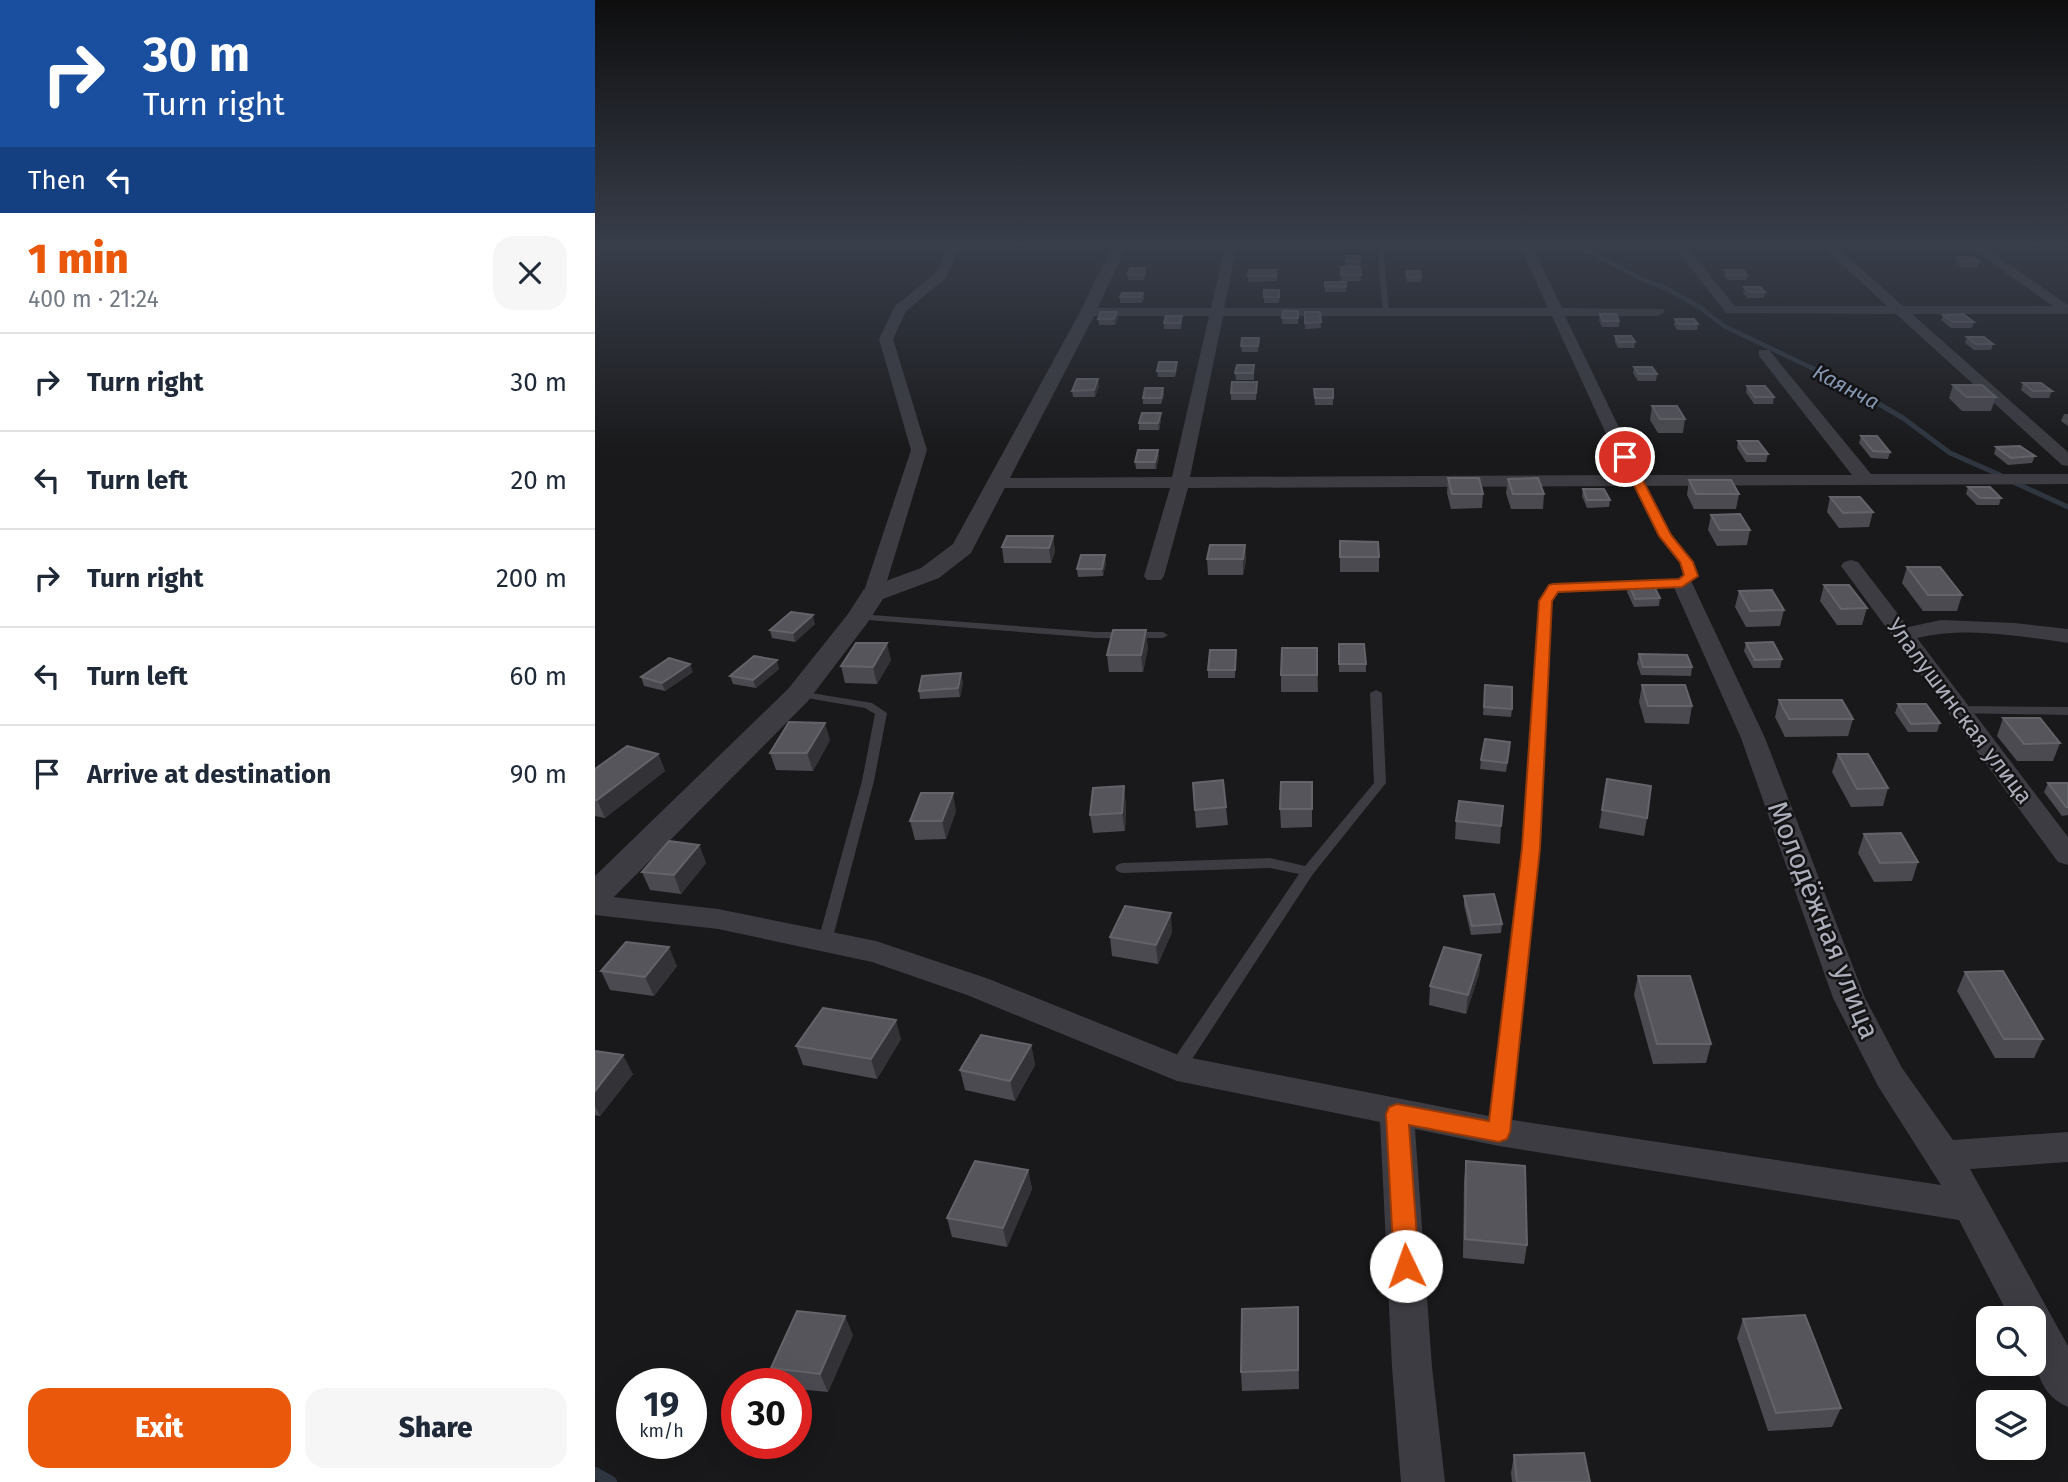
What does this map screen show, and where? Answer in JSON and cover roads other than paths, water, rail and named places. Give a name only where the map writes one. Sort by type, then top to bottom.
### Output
[{"type":"street","points":[[595,896],[799,694],[866,605],[919,450],[886,339],[897,315]]},
{"type":"street","points":[[866,605],[930,573],[963,548],[1086,315]]},
{"type":"street","points":[[1154,576],[1180,482],[1218,315]]},
{"type":"street","points":[[1559,315],[1636,481]]},
{"type":"street","points":[[1907,315],[2068,461]]},
{"type":"street","points":[[1764,353],[1866,480]]},
{"type":"street","points":[[999,483],[2068,479]]},
{"type":"street","name":"Улалушинская улица","points":[[1851,566],[2068,856]]},
{"type":"street","name":"Молодёжная улица","points":[[1682,583],[1753,738],[1849,998],[1890,1077],[1944,1156],[2024,1306]]},
{"type":"street","points":[[1904,635],[1941,626],[2015,629],[2068,636]]},
{"type":"street","points":[[595,905],[717,919],[876,951],[978,987],[1177,1068],[1397,1114],[1499,1132],[1970,1206]]},
{"type":"street","points":[[1397,1114],[1412,1367],[1423,1482]]},
{"type":"street","points":[[1944,1156],[2068,1147]]},
{"type":"street","name":"Молодёжная улица","points":[[2046,1346],[2068,1386]]},
{"type":"lane","points":[[1499,1132],[1531,848],[1545,601],[1553,588],[1682,583],[1691,576],[1686,562],[1666,536],[1636,481]]},
{"type":"lane","points":[[866,605],[1095,635],[1163,635]]},
{"type":"lane","points":[[1177,1068],[1308,871],[1380,783],[1376,693]]},
{"type":"lane","points":[[799,694],[868,705],[881,713],[868,781],[825,941]]},
{"type":"lane","points":[[1959,710],[2068,711]]},
{"type":"lane","points":[[1122,868],[1270,863],[1308,871]]},
{"type":"waterway","name":"Каянча","points":[[1710,315],[1724,326],[1841,382]]},
{"type":"waterway","name":"Каянча","points":[[1838,380],[1903,418],[1950,453],[2000,475]]},
{"type":"waterway","name":"Каянча","points":[[2011,481],[2068,507]]},
{"type":"waterway","points":[[595,1473],[611,1482]]}]
